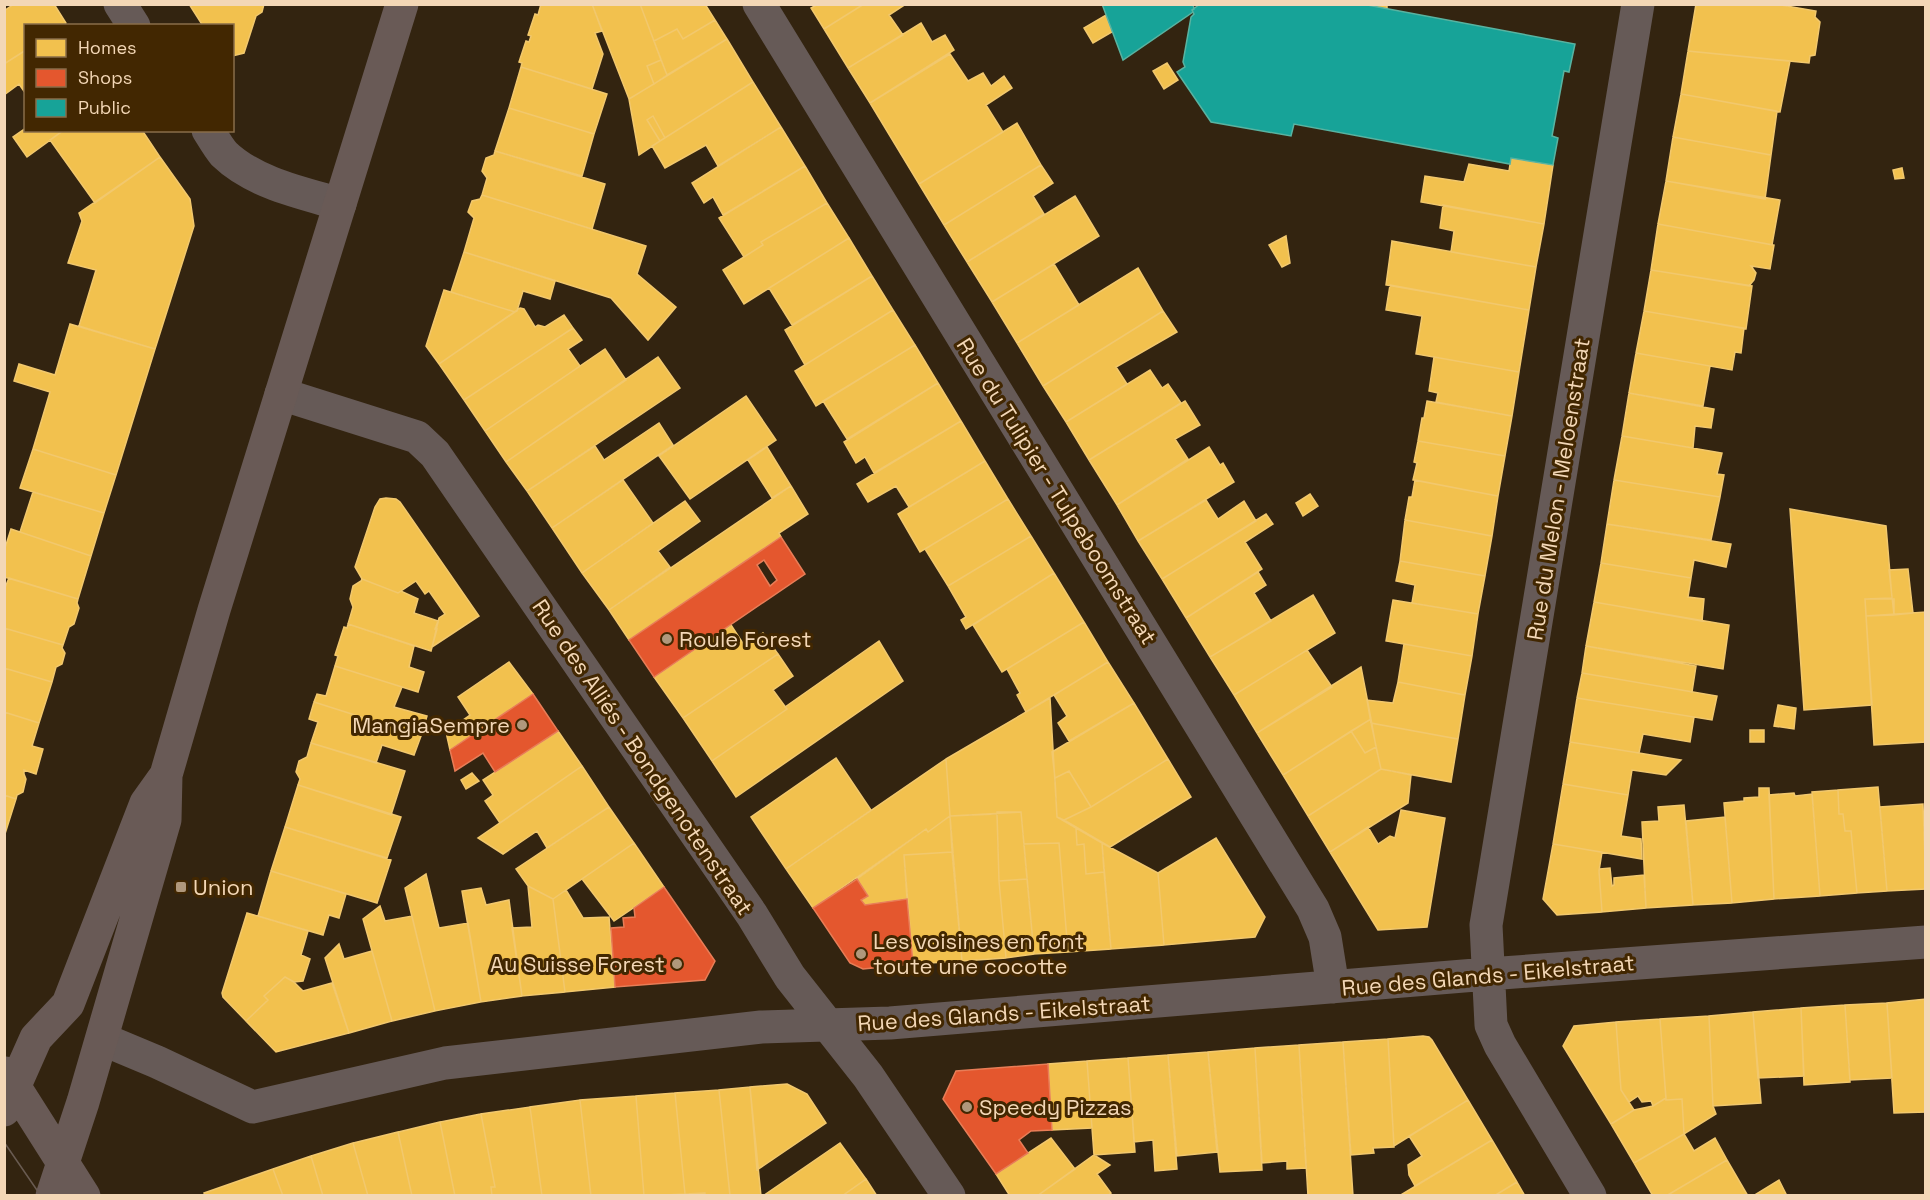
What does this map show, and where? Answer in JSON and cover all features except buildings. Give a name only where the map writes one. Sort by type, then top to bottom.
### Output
[{"type":"street","points":[[120,4],[134,24]]},
{"type":"street","points":[[52,1196],[102,1039],[165,820],[166,775],[214,610],[402,4]]},
{"type":"street","name":"Rue du Tulipier - Tulpeboomstraat","points":[[759,4],[1313,909],[1325,937],[1333,987]]},
{"type":"street","name":"Rue du Melon - Meloenstraat","points":[[1590,1196],[1500,1045],[1491,1025],[1486,925],[1638,4]]},
{"type":"street","points":[[209,132],[224,154],[246,170],[277,186],[340,204]]},
{"type":"street","name":"Rue des Alliés - Bondgenotenstraat","points":[[281,394],[417,437],[435,454],[752,915],[790,977],[868,1076],[949,1196]]},
{"type":"street","points":[[84,1196],[63,1163],[8,1090],[36,1038],[68,1004],[146,803],[166,775]]},
{"type":"street","name":"Rue des Glands - Eikelstraat","points":[[102,1039],[253,1107],[445,1063],[761,1027],[890,1023],[1488,974],[1926,942]]},
{"type":"street","points":[[4,1045],[14,1046],[36,1038]]},
{"type":"tram line","points":[[4,1142],[41,1196]]},
{"type":"place","name":"Roule Forest","points":[[667,639]]},
{"type":"place","name":"MangiaSempre","points":[[522,725]]},
{"type":"place","name":"Union","points":[[181,887]]},
{"type":"place","name":"Les voisines en font toute une cocotte","points":[[861,954]]},
{"type":"place","name":"Au Suisse Forest","points":[[677,964]]},
{"type":"place","name":"Speedy Pizzas","points":[[967,1107]]}]
